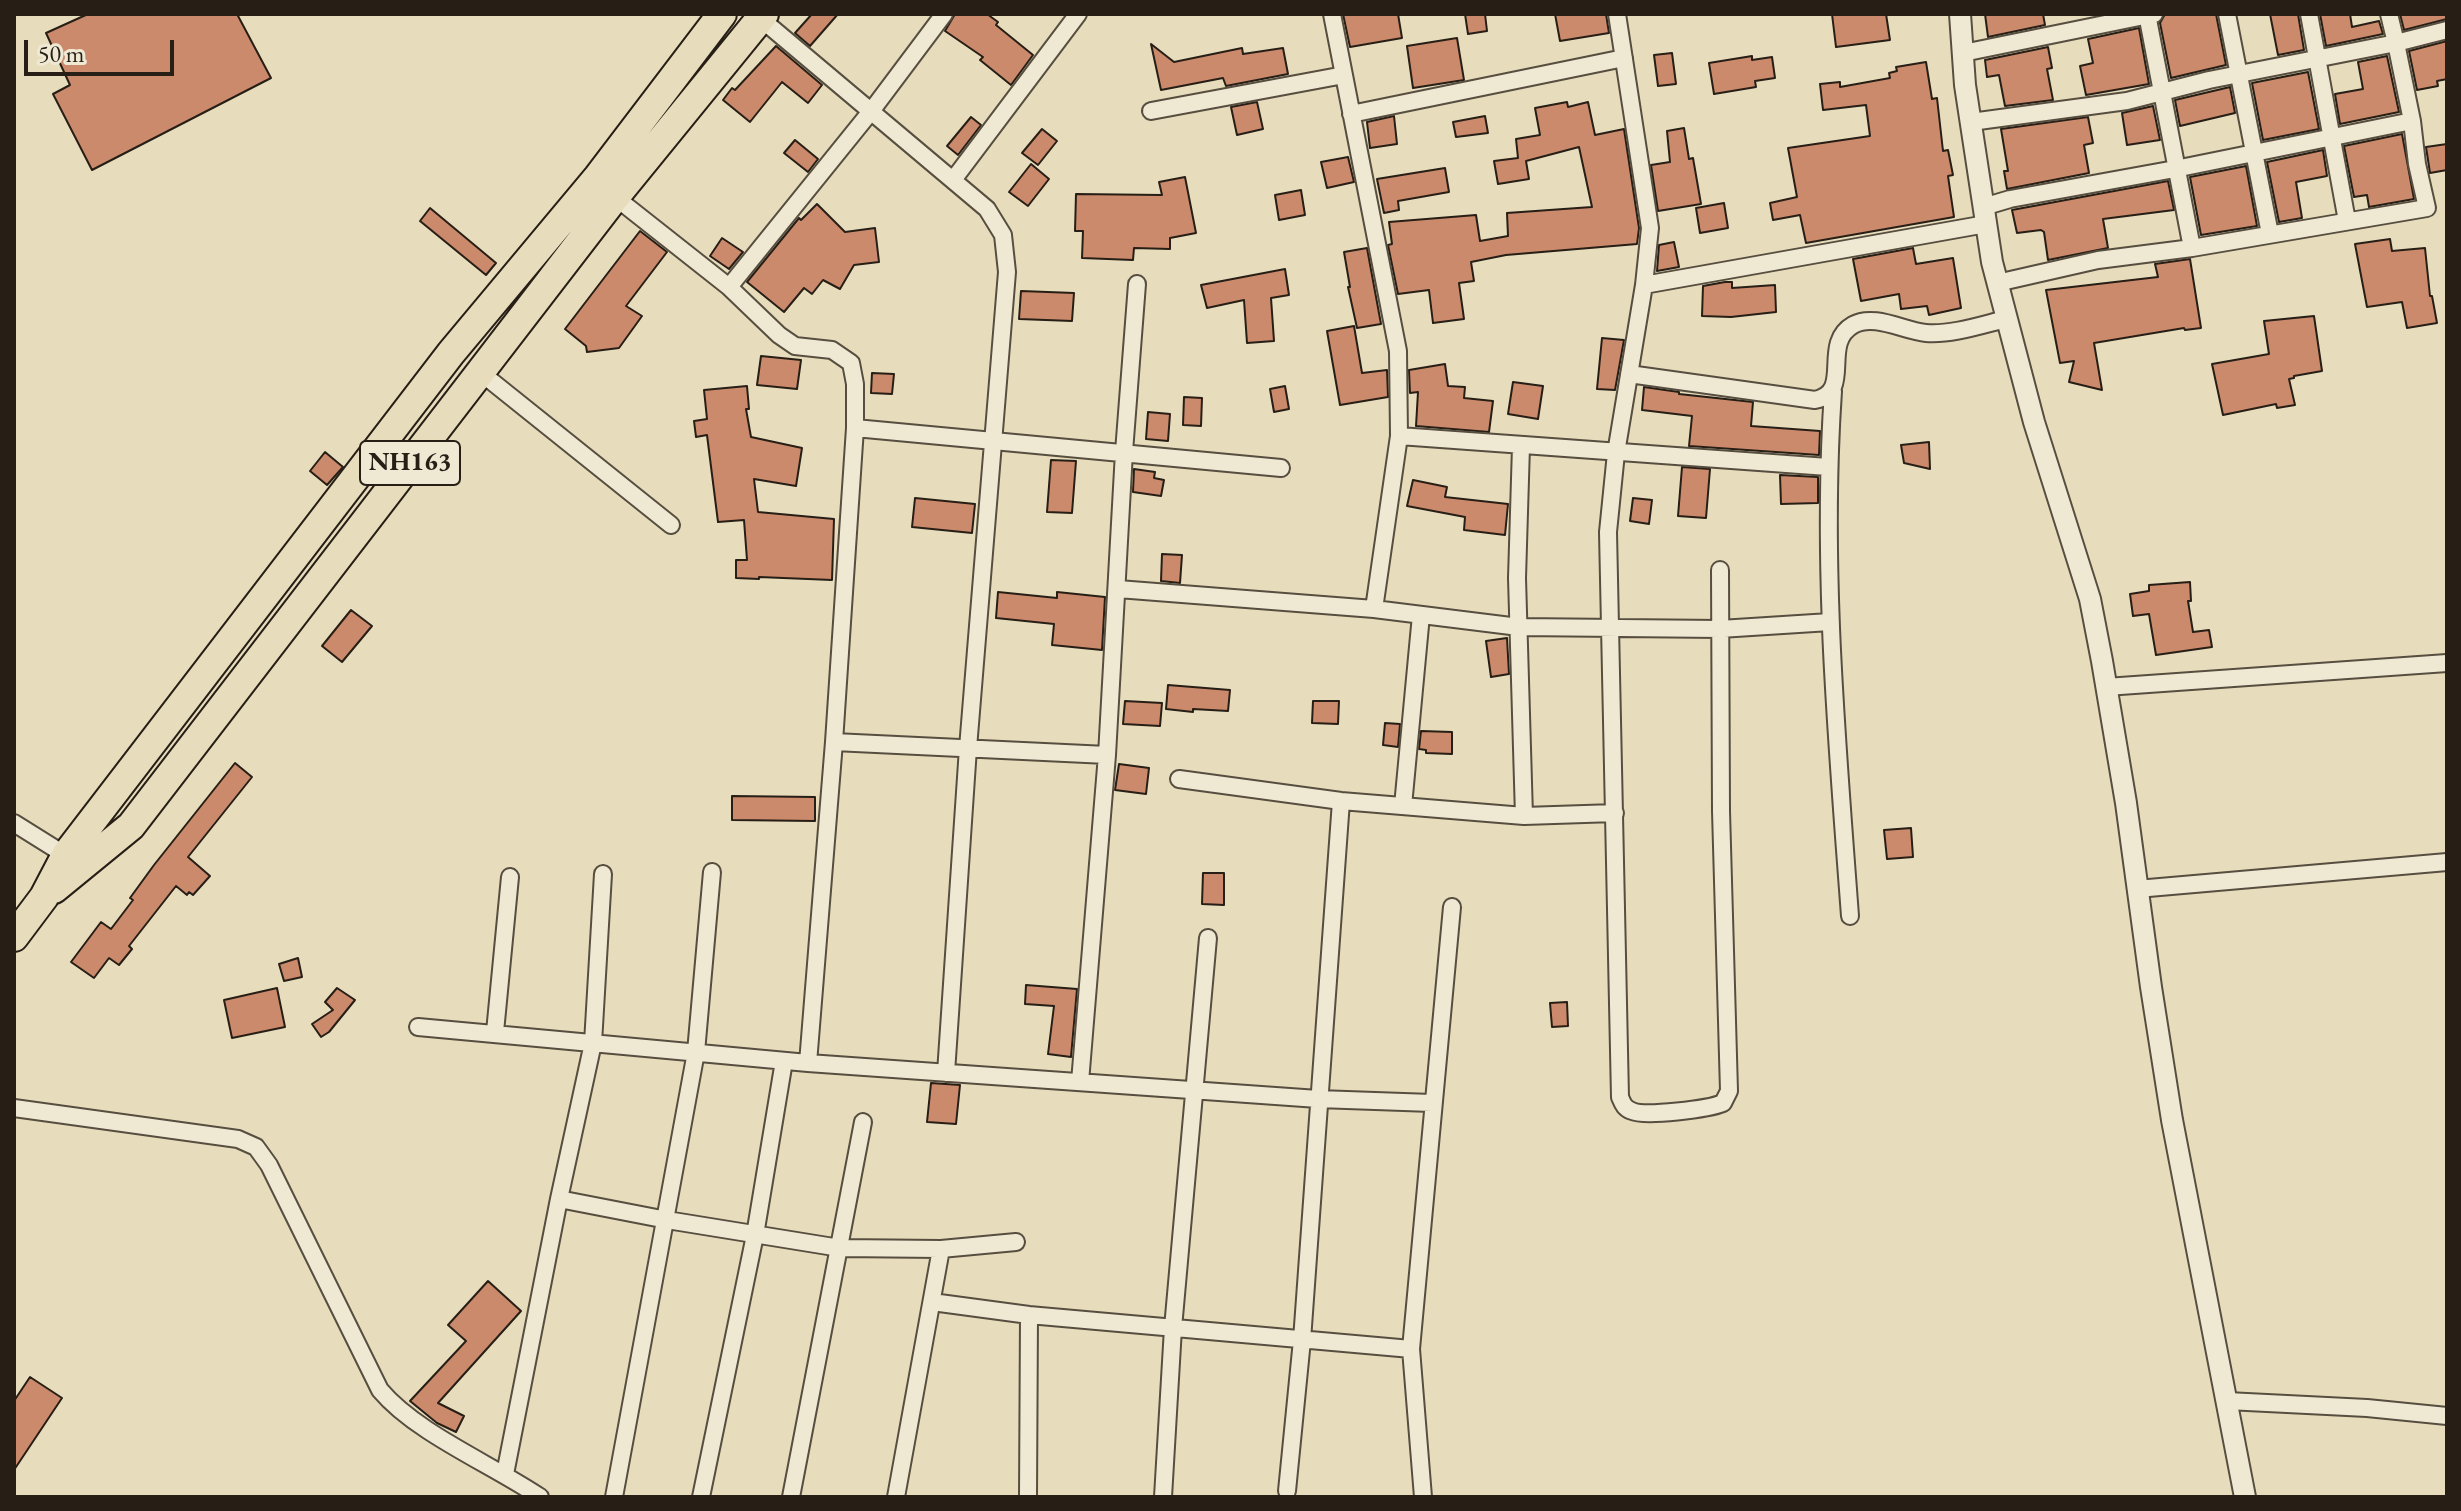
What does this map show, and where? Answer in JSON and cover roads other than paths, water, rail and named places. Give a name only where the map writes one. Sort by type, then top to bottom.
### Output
[{"type":"highway","name":"NH163","points":[[14,937],[451,353],[598,177],[722,14]]},
{"type":"highway","name":"NH163","points":[[74,860],[131,826],[615,197],[762,16]]},
{"type":"street","points":[[729,287],[872,110],[944,14]]},
{"type":"street","points":[[953,180],[1078,14]]},
{"type":"street","points":[[1332,14],[1398,351],[1399,436],[1374,609]]},
{"type":"street","points":[[1617,14],[1650,228],[1644,285],[1616,453],[1608,532],[1620,1097],[1624,1107],[1635,1113],[1711,1108],[1723,1103],[1729,1091],[1721,811],[1720,570]]},
{"type":"street","points":[[1960,14],[1971,122],[1997,283],[2034,422],[2090,599],[2172,1120],[2245,1497]]},
{"type":"street","points":[[1963,53],[2150,14],[2175,169],[2192,248]]},
{"type":"street","points":[[2227,14],[2270,234]]},
{"type":"street","points":[[2309,14],[2347,221]]},
{"type":"street","points":[[1997,283],[2098,260],[2192,248],[2427,208],[2389,14]]},
{"type":"street","points":[[762,16],[987,209],[1003,235],[1007,272],[968,748],[946,1073]]},
{"type":"street","points":[[1971,122],[2127,101],[2447,30]]},
{"type":"street","points":[[1351,114],[1624,58]]},
{"type":"street","points":[[1151,111],[1344,75]]},
{"type":"street","points":[[1644,285],[1984,215],[2010,199],[2412,121]]},
{"type":"street","points":[[615,197],[729,287],[779,335],[795,346],[832,350],[851,363],[855,384],[855,428],[808,1063]]},
{"type":"street","points":[[1080,1082],[1107,755],[1137,284]]},
{"type":"street","points":[[1850,916],[1830,622],[1828,467],[1837,346],[1842,334],[1856,323],[1877,322],[1928,333],[2006,319]]},
{"type":"street","points":[[480,372],[671,525]]},
{"type":"street","points":[[1629,374],[1815,400],[1826,398],[1833,391]]},
{"type":"street","points":[[855,428],[1281,468]]},
{"type":"street","points":[[1399,436],[1828,467]]},
{"type":"street","points":[[1521,446],[1519,627],[1524,816]]},
{"type":"street","points":[[1118,589],[1374,609],[1519,627],[1720,629],[1830,622]]},
{"type":"street","points":[[1403,806],[1421,615]]},
{"type":"street","points":[[2106,687],[2447,663]]},
{"type":"street","points":[[834,742],[1107,755]]},
{"type":"street","points":[[1179,779],[1341,801],[1524,816],[1615,813]]},
{"type":"street","points":[[1287,1491],[1302,1340],[1341,801]]},
{"type":"street","points":[[14,823],[74,860]]},
{"type":"street","points":[[2137,889],[2447,862]]},
{"type":"street","points":[[614,1497],[696,1052],[712,872]]},
{"type":"street","points":[[505,1474],[593,1043],[603,874]]},
{"type":"street","points":[[495,1032],[510,877]]},
{"type":"street","points":[[1423,1497],[1411,1349],[1452,907]]},
{"type":"street","points":[[1163,1497],[1173,1328],[1208,938]]},
{"type":"street","points":[[418,1027],[808,1063],[1318,1099],[1432,1103]]},
{"type":"street","points":[[701,1497],[755,1235],[784,1061]]},
{"type":"street","points":[[14,1108],[238,1139],[256,1147],[269,1165],[308,1240],[380,1390],[395,1408],[418,1424],[540,1497]]},
{"type":"street","points":[[791,1497],[863,1122]]},
{"type":"street","points":[[559,1199],[840,1248],[941,1249],[1016,1242]]},
{"type":"street","points":[[896,1497],[941,1249]]},
{"type":"street","points":[[932,1302],[1029,1315],[1411,1349]]},
{"type":"street","points":[[1028,1497],[1029,1315]]},
{"type":"street","points":[[2227,1401],[2367,1408],[2447,1416]]}]
